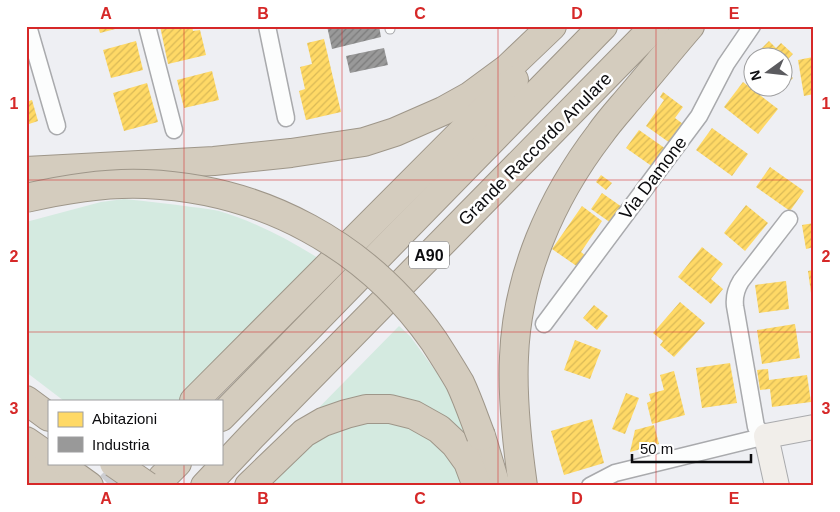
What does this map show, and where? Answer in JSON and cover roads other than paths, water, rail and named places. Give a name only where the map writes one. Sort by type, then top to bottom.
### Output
[{"type":"highway","points":[[26,170],[214,161],[290,154],[364,142],[395,132],[443,111],[470,96],[508,68],[552,26]]},
{"type":"highway","points":[[195,400],[558,37],[564,26]]},
{"type":"highway","name":"Grande Raccordo Anulare","points":[[222,416],[603,26]]},
{"type":"highway","name":"Grande Raccordo Anulare","points":[[205,486],[655,26]]},
{"type":"highway","points":[[523,486],[513,382],[514,356],[516,328],[532,258],[549,217],[584,155],[600,133],[690,26]]},
{"type":"highway","points":[[26,198],[68,189],[105,185],[163,185],[202,190],[231,197],[306,226],[357,259],[381,279],[409,309],[438,348],[456,376],[471,408],[496,486]]},
{"type":"highway","points":[[26,400],[48,416]]},
{"type":"highway","points":[[249,486],[304,433],[323,422],[366,409],[390,409],[414,415],[439,429],[456,444],[468,462],[477,486]]},
{"type":"highway","points":[[26,441],[54,472]]},
{"type":"highway","points":[[118,464],[162,476]]},
{"type":"highway","points":[[26,468],[54,472],[89,486]]},
{"type":"street","points":[[28,26],[57,126]]},
{"type":"street","points":[[147,26],[174,130]]},
{"type":"street","points":[[266,26],[286,118]]},
{"type":"street","name":"Via Damone","points":[[544,324],[699,116],[726,64],[752,26]]},
{"type":"street","points":[[777,486],[766,436],[756,427],[735,295],[741,281],[789,219]]},
{"type":"street","points":[[590,486],[615,473],[766,436],[814,427]]},
{"type":"tunnel","points":[[110,486],[132,464]]}]
